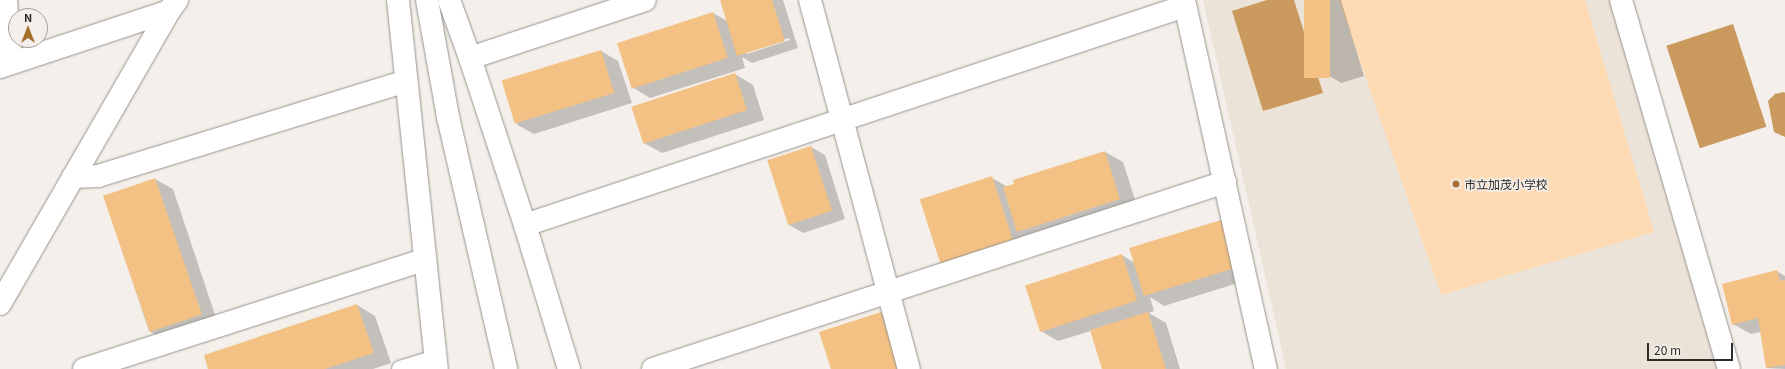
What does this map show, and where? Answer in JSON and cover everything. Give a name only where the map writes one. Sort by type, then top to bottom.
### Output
[{"type":"street","points":[[0,1],[6,0],[6,65],[173,6]]},
{"type":"street","points":[[398,0],[424,260],[436,363]]},
{"type":"street","points":[[427,0],[448,117],[506,369]]},
{"type":"street","points":[[449,0],[470,58],[525,225],[569,369]]},
{"type":"street","points":[[470,58],[645,0]]},
{"type":"street","points":[[810,0],[843,119],[887,292],[909,369]]},
{"type":"street","points":[[1621,0],[1729,369]]},
{"type":"street","points":[[525,225],[1185,3],[1266,369]]},
{"type":"street","points":[[0,304],[173,6]]},
{"type":"street","points":[[73,177],[98,176],[406,80]]},
{"type":"street","points":[[653,369],[1225,182]]},
{"type":"street","points":[[84,369],[424,260]]},
{"type":"lane","points":[[400,369],[436,363]]},
{"type":"shaded area","name":"市立加茂小学校","points":[[1203,0],[1612,0],[1722,369],[1286,369]]},
{"type":"shaded area","points":[[1267,0],[1294,0],[1323,93],[1263,111],[1232,11]]},
{"type":"shaded area","points":[[1339,0],[1585,0],[1654,232],[1441,295]]},
{"type":"shaded area","points":[[1733,24],[1766,127],[1700,148],[1666,46]]},
{"type":"shaded area","points":[[1784,92],[1785,137],[1774,132],[1768,101],[1775,94]]},
{"type":"building","points":[[720,0],[772,0],[785,41],[737,56]]},
{"type":"building","points":[[1304,0],[1330,0],[1330,78],[1304,78]]},
{"type":"building","points":[[713,12],[728,58],[632,89],[617,43]]},
{"type":"building","points":[[601,50],[614,93],[515,123],[502,80]]},
{"type":"building","points":[[735,73],[747,110],[643,144],[631,107]]},
{"type":"building","points":[[811,146],[832,211],[788,225],[767,160]]},
{"type":"building","points":[[1105,151],[1120,199],[1017,232],[1003,187],[1014,184],[1013,180]]},
{"type":"building","points":[[992,176],[1013,242],[941,265],[920,199]]},
{"type":"building","points":[[155,178],[202,314],[150,332],[103,196]]},
{"type":"building","points":[[1221,220],[1236,268],[1144,296],[1129,248]]},
{"type":"building","points":[[1122,254],[1137,301],[1040,332],[1025,286]]},
{"type":"building","points":[[1777,270],[1780,281],[1785,280],[1785,365],[1766,368],[1758,318],[1732,325],[1722,284]]},
{"type":"building","points":[[357,304],[374,353],[325,369],[208,369],[204,355]]},
{"type":"building","points":[[881,312],[899,369],[831,369],[819,332]]},
{"type":"building","points":[[1148,312],[1166,369],[1102,369],[1090,330]]},
{"type":"place","name":"市立加茂小学校","points":[[1456,184]]}]
